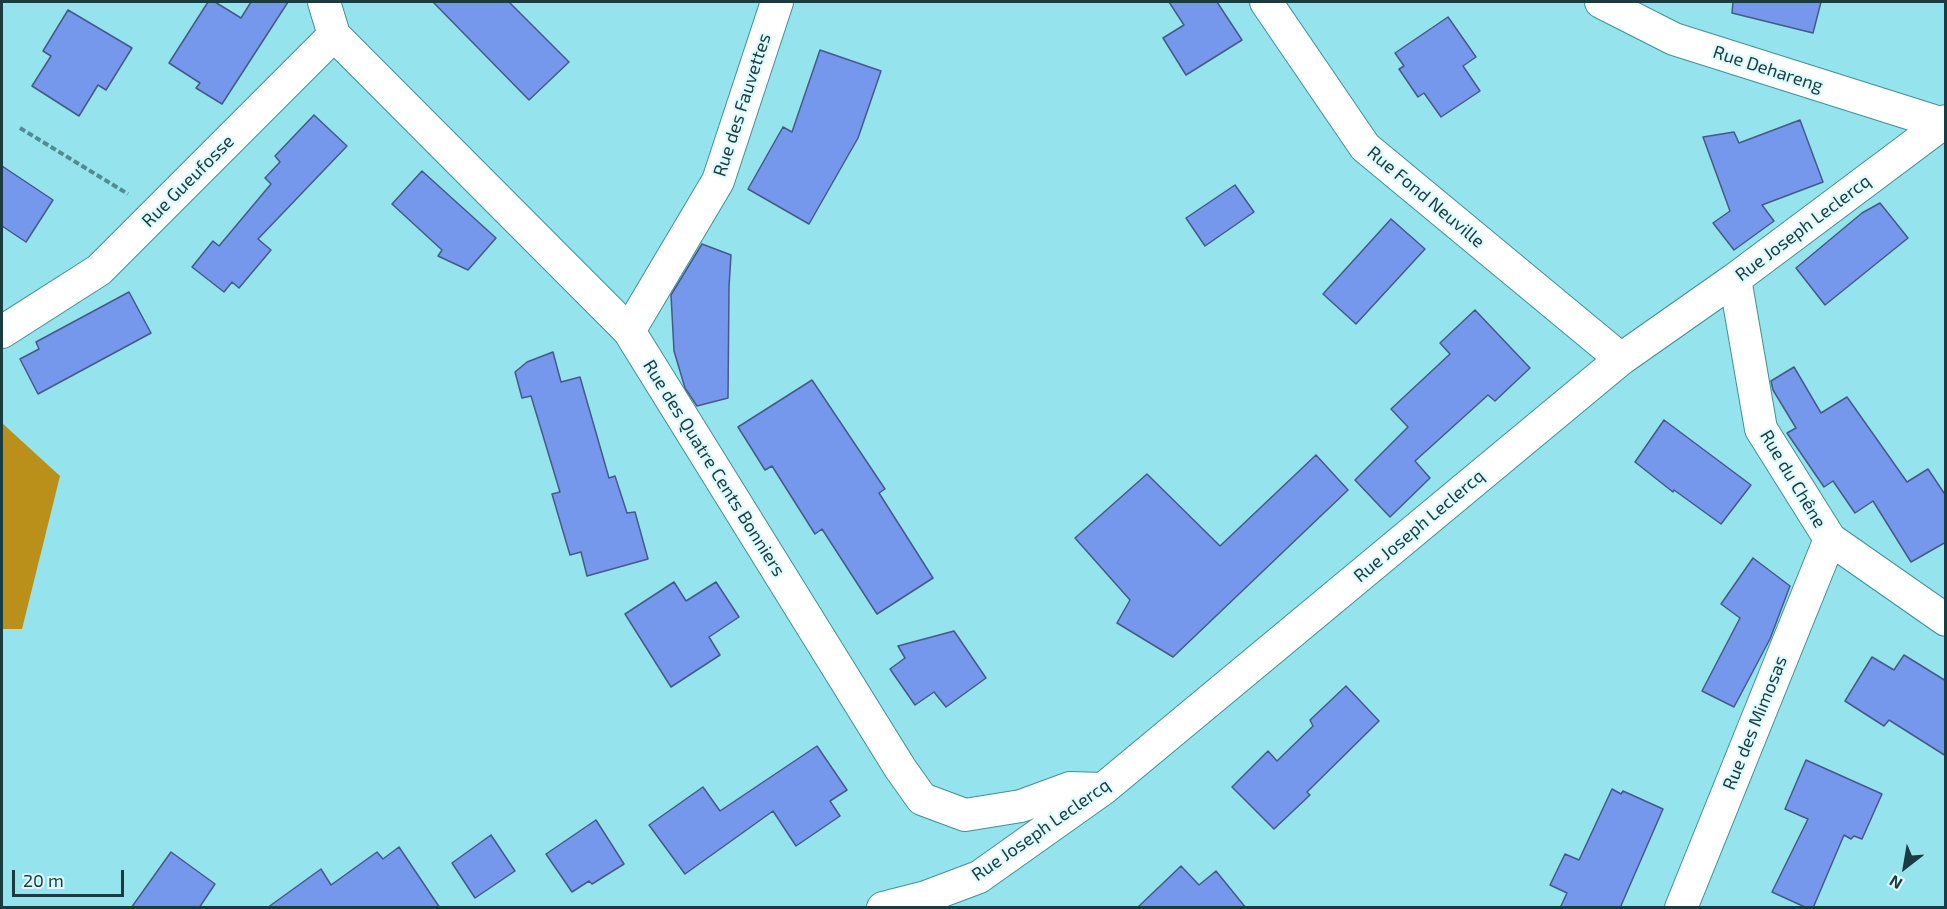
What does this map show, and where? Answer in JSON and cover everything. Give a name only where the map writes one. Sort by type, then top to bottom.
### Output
[{"type":"street","points":[[324,2],[334,35]]},
{"type":"street","name":"Rue des Fauvettes","points":[[629,331],[718,182],[777,2]]},
{"type":"street","name":"Rue Fond Neuville","points":[[1266,2],[1365,147],[1621,359]]},
{"type":"street","name":"Rue Dehareng","points":[[1601,2],[1674,39],[1943,122]]},
{"type":"street","name":"Rue Gueufosse","points":[[2,332],[99,270],[334,35]]},
{"type":"street","name":"Rue des Quatre Cents Bonniers","points":[[334,35],[629,331],[900,768],[922,799],[964,815],[1021,806],[1070,788],[1103,789]]},
{"type":"street","name":"Rue Joseph Leclercq","points":[[883,908],[926,897],[979,877],[1103,789],[1621,359],[1735,279],[1943,122]]},
{"type":"street","name":"Rue du Chêne","points":[[1735,279],[1761,429],[1830,539],[1946,620]]},
{"type":"street","name":"Rue des Mimosas","points":[[1681,908],[1830,539]]},
{"type":"path","points":[[20,128],[157,212]]},
{"type":"shaded area","points":[[2,423],[60,476],[22,629],[2,629]]},
{"type":"building","points":[[208,2],[215,2],[241,18],[251,2],[288,2],[222,104],[196,88],[200,83],[169,63]]},
{"type":"building","points":[[433,2],[509,2],[569,62],[529,100]]},
{"type":"building","points":[[1169,2],[1217,2],[1242,40],[1186,75],[1163,38],[1184,25]]},
{"type":"building","points":[[1733,2],[1821,2],[1813,33],[1732,13]]},
{"type":"building","points":[[68,10],[132,48],[106,90],[98,85],[79,116],[32,86],[51,56],[43,51]]},
{"type":"building","points":[[1448,17],[1476,57],[1463,66],[1480,91],[1441,117],[1424,93],[1418,97],[1399,69],[1404,66],[1395,53]]},
{"type":"building","points":[[820,50],[881,71],[858,138],[809,224],[748,189],[783,127],[792,132]]},
{"type":"building","points":[[314,115],[347,146],[258,239],[271,250],[239,288],[232,282],[224,292],[192,267],[213,241],[219,246],[271,184],[265,178],[280,162],[275,156]]},
{"type":"building","points":[[1800,120],[1823,182],[1762,205],[1774,221],[1734,250],[1713,223],[1730,211],[1703,137],[1734,132],[1739,143]]},
{"type":"building","points":[[2,166],[53,200],[26,242],[2,226]]},
{"type":"building","points":[[422,171],[496,238],[468,270],[438,256],[442,250],[392,204]]},
{"type":"building","points":[[1235,185],[1254,212],[1205,246],[1186,218]]},
{"type":"building","points":[[1880,203],[1908,238],[1825,305],[1796,268],[1862,213]]},
{"type":"building","points":[[1391,219],[1425,249],[1356,324],[1323,294]]},
{"type":"building","points":[[702,244],[731,255],[728,398],[697,406],[685,388],[674,351],[671,295]]},
{"type":"building","points":[[129,292],[151,333],[38,394],[20,359],[39,349],[36,342]]},
{"type":"building","points":[[1475,310],[1530,368],[1495,401],[1488,395],[1415,461],[1430,478],[1390,517],[1355,480],[1408,427],[1391,409],[1450,354],[1440,343]]},
{"type":"building","points":[[553,352],[561,382],[580,377],[609,478],[615,476],[627,513],[635,512],[648,559],[587,576],[581,552],[570,555],[552,494],[560,492],[531,396],[522,398],[515,372],[527,362]]},
{"type":"building","points":[[1794,367],[1821,413],[1847,397],[1907,482],[1928,469],[1946,496],[1946,542],[1911,562],[1873,501],[1855,513],[1833,481],[1824,487],[1787,433],[1796,428],[1773,390],[1771,381]]},
{"type":"building","points":[[812,380],[885,489],[879,493],[933,578],[877,614],[822,529],[815,534],[772,466],[765,470],[738,427]]},
{"type":"building","points":[[1664,420],[1751,485],[1721,524],[1674,490],[1673,492],[1635,462]]},
{"type":"building","points":[[1316,455],[1348,490],[1173,657],[1117,623],[1130,600],[1075,538],[1147,474],[1220,546]]},
{"type":"building","points":[[1753,558],[1790,586],[1770,639],[1734,707],[1702,691],[1740,618],[1721,604]]},
{"type":"building","points":[[674,582],[686,601],[716,582],[739,617],[709,637],[720,655],[671,687],[625,614]]},
{"type":"building","points":[[954,631],[986,678],[946,707],[934,692],[915,705],[890,669],[905,658],[898,646]]},
{"type":"building","points":[[1904,655],[1946,681],[1946,756],[1889,720],[1884,726],[1845,701],[1872,657],[1894,670]]},
{"type":"building","points":[[1346,686],[1379,721],[1307,792],[1310,795],[1274,829],[1232,787],[1268,751],[1277,761],[1313,726],[1310,720]]},
{"type":"building","points":[[817,746],[847,790],[830,801],[840,816],[796,846],[773,811],[685,874],[649,825],[703,787],[720,811]]},
{"type":"building","points":[[1806,760],[1882,794],[1862,839],[1854,836],[1851,839],[1844,835],[1813,908],[1807,908],[1772,892],[1808,819],[1785,809]]},
{"type":"building","points":[[1612,789],[1621,794],[1623,791],[1663,809],[1620,908],[1560,908],[1567,893],[1550,885],[1565,854],[1579,860]]},
{"type":"building","points":[[596,820],[624,864],[592,884],[589,881],[572,892],[546,854]]},
{"type":"building","points":[[491,835],[515,871],[475,898],[452,863]]},
{"type":"building","points":[[399,847],[440,908],[267,908],[321,869],[331,885],[377,852],[383,859]]},
{"type":"building","points":[[171,852],[215,884],[199,908],[131,908]]},
{"type":"building","points":[[1181,866],[1199,885],[1216,871],[1246,908],[1137,908]]}]
